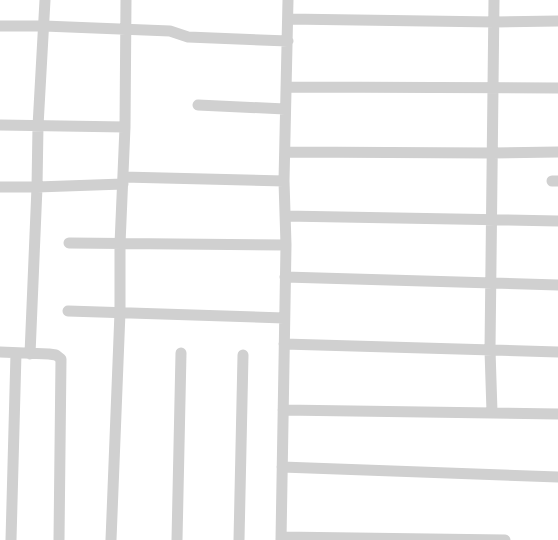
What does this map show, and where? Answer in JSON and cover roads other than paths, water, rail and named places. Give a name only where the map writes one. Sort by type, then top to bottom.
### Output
[{"type":"street","points":[[30,354],[38,126],[45,0]]},
{"type":"street","points":[[111,540],[120,312],[120,244],[125,127],[126,0]]},
{"type":"street","points":[[288,0],[284,180],[286,245],[281,538],[505,540]]},
{"type":"street","points":[[492,412],[490,350],[495,22],[494,0]]},
{"type":"street","points":[[288,19],[495,22],[558,21]]},
{"type":"street","points":[[0,26],[44,26],[170,31],[188,37],[288,40]]},
{"type":"street","points":[[286,87],[494,89],[558,88]]},
{"type":"street","points":[[198,105],[285,109]]},
{"type":"street","points":[[0,125],[125,127]]},
{"type":"street","points":[[285,152],[558,152]]},
{"type":"street","points":[[0,187],[37,187],[123,180],[284,180]]},
{"type":"street","points":[[285,216],[558,220]]},
{"type":"street","points":[[69,243],[286,245]]},
{"type":"street","points":[[285,277],[558,285]]},
{"type":"street","points":[[68,310],[284,318]]},
{"type":"street","points":[[284,344],[558,352]]},
{"type":"street","points":[[0,352],[56,355],[61,359],[59,540]]},
{"type":"street","points":[[177,540],[181,352]]},
{"type":"street","points":[[11,540],[16,353]]},
{"type":"street","points":[[239,540],[243,355]]},
{"type":"street","points":[[283,410],[558,414]]},
{"type":"street","points":[[282,467],[558,476]]}]
